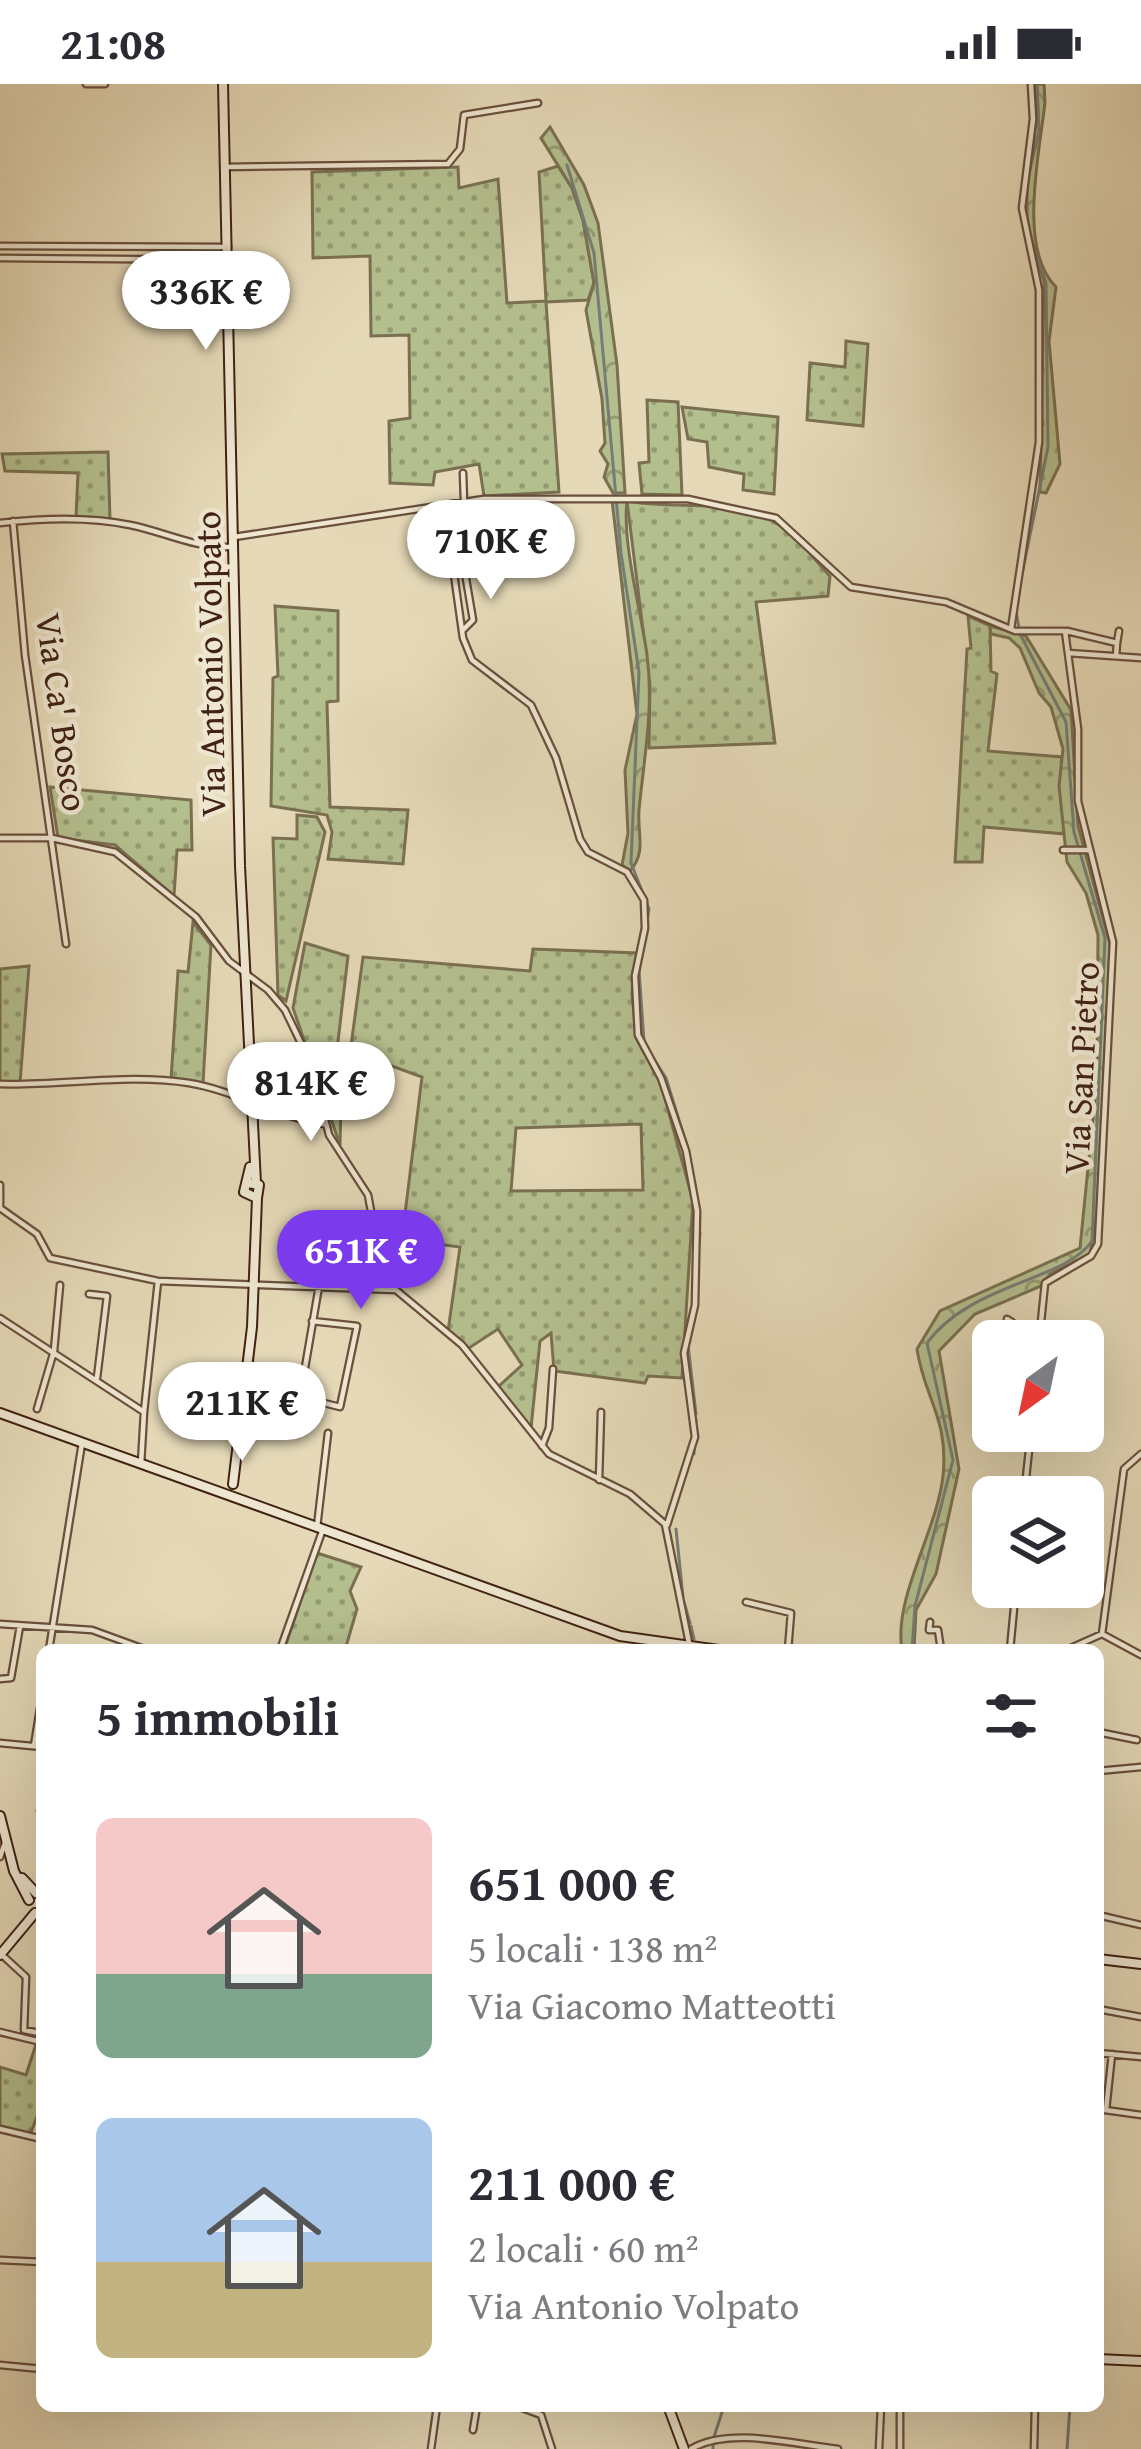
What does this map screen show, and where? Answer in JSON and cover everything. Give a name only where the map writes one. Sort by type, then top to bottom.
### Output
[{"type":"street","points":[[86,84],[106,84]]},
{"type":"street","name":"Via Antonio Volpato","points":[[223,84],[254,1284]]},
{"type":"street","points":[[1016,630],[1039,442],[1039,290],[1022,208],[1033,119],[1031,84]]},
{"type":"street","points":[[224,166],[448,164],[460,149],[464,115],[538,103]]},
{"type":"street","points":[[227,247],[3,246],[3,258],[228,260]]},
{"type":"street","points":[[464,474],[464,502]]},
{"type":"street","points":[[0,523],[46,517],[122,523],[202,547],[464,502],[611,495],[688,499],[758,512],[790,527],[851,587],[946,602],[1016,630],[1076,629],[1117,643]]},
{"type":"street","points":[[433,508],[452,553],[462,632],[472,660],[531,705],[556,758],[588,852],[627,872],[644,900],[645,928],[635,976],[638,1036],[668,1096],[697,1211],[694,1305],[684,1353],[695,1437],[667,1526],[689,1643]]},
{"type":"street","name":"Via Ca' Bosco","points":[[14,521],[25,655],[66,944]]},
{"type":"street","points":[[460,543],[473,620],[462,632]]},
{"type":"street","name":"Via San Pietro","points":[[1041,1320],[1045,1283],[1091,1256],[1099,1234],[1113,953],[1082,850],[1078,729],[1065,631]]},
{"type":"street","points":[[1115,656],[1119,631]]},
{"type":"street","points":[[1068,653],[1141,658]]},
{"type":"street","points":[[0,838],[52,838],[105,847],[196,917],[244,975],[285,1010],[311,1064],[324,1124],[368,1195],[379,1260],[395,1290],[462,1345],[560,1462],[656,1514],[667,1526]]},
{"type":"street","points":[[1064,850],[1082,850]]},
{"type":"street","points":[[0,1084],[182,1082],[296,1120],[324,1124]]},
{"type":"street","points":[[0,1185],[0,1209],[37,1234],[50,1258],[158,1281],[395,1290]]},
{"type":"street","points":[[141,1464],[158,1281]]},
{"type":"street","points":[[233,1490],[254,1284]]},
{"type":"street","points":[[37,1409],[54,1351],[60,1285]]},
{"type":"street","points":[[312,1321],[357,1326],[340,1407],[301,1398],[312,1321],[319,1286]]},
{"type":"street","points":[[89,1294],[107,1296],[97,1378]]},
{"type":"street","points":[[0,1318],[144,1412]]},
{"type":"street","points":[[542,1446],[549,1427],[553,1369]]},
{"type":"street","points":[[599,1480],[601,1412]]},
{"type":"street","points":[[0,1413],[141,1464],[233,1490],[320,1528],[620,1636],[693,1644]]},
{"type":"street","points":[[282,1644],[320,1528],[328,1432]]},
{"type":"street","points":[[51,1644],[82,1442]]},
{"type":"street","points":[[1102,1634],[1124,1469],[1141,1454]]},
{"type":"street","points":[[746,1602],[791,1613],[788,1644]]},
{"type":"street","points":[[1011,1644],[1014,1608]]},
{"type":"street","points":[[930,1622],[929,1630],[938,1630],[940,1644]]},
{"type":"street","points":[[0,1624],[92,1630],[130,1644]]},
{"type":"street","points":[[0,1679],[11,1678],[20,1626]]},
{"type":"street","points":[[1080,1644],[1102,1634]]},
{"type":"street","points":[[1102,1634],[1141,1655]]},
{"type":"street","points":[[1104,1733],[1137,1739]]},
{"type":"street","points":[[0,1743],[36,1747]]},
{"type":"street","points":[[1104,1770],[1141,1767]]},
{"type":"street","points":[[0,1816],[6,1863],[36,1901]]},
{"type":"street","points":[[36,1907],[0,1955],[26,1977],[24,2030],[36,2032]]},
{"type":"street","points":[[1104,1916],[1141,1925]]},
{"type":"street","points":[[1104,1960],[1141,1964]]},
{"type":"street","points":[[1104,2010],[1141,2017]]},
{"type":"street","points":[[0,2032],[36,2041]]},
{"type":"street","points":[[1104,2053],[1141,2057]]},
{"type":"street","points":[[1104,2099],[1112,2054]]},
{"type":"street","points":[[1104,2110],[1141,2113]]},
{"type":"street","points":[[0,2129],[36,2138]]},
{"type":"street","points":[[0,2260],[36,2262]]},
{"type":"street","points":[[1104,2359],[1141,2361]]},
{"type":"street","points":[[0,2365],[36,2368]]},
{"type":"street","points":[[431,2449],[436,2412]]},
{"type":"street","points":[[472,2430],[476,2412]]},
{"type":"street","points":[[538,2412],[553,2449]]},
{"type":"street","points":[[671,2412],[688,2449],[709,2441],[744,2440],[838,2449]]},
{"type":"street","points":[[879,2449],[881,2412]]},
{"type":"street","points":[[900,2412],[900,2449]]},
{"type":"street","points":[[1034,2449],[1035,2412]]},
{"type":"street","points":[[743,2449],[744,2440]]},
{"type":"green space","points":[[1036,84],[1044,84],[1045,102],[1034,225],[1044,270],[1056,287],[1049,341],[1060,464],[1046,493],[1040,492],[1044,281],[1027,225],[1038,110]]},
{"type":"green space","points":[[550,127],[584,185],[598,223],[617,365],[625,493],[613,493],[604,477],[608,464],[600,451],[605,443],[602,399],[586,310],[594,283],[572,188],[541,138]]},
{"type":"green space","points":[[558,166],[583,220],[594,283],[588,300],[546,302],[559,492],[484,496],[479,464],[435,472],[433,485],[390,483],[389,421],[410,418],[409,335],[371,336],[370,256],[313,258],[312,172],[458,167],[459,188],[498,179],[507,303],[546,301],[539,172]]},
{"type":"green space","points":[[846,341],[868,344],[863,426],[807,420],[810,363],[845,367]]},
{"type":"green space","points":[[647,400],[678,402],[682,495],[642,494],[639,463],[649,462]]},
{"type":"green space","points":[[682,407],[778,417],[774,494],[743,490],[744,474],[709,467],[707,442],[688,439]]},
{"type":"green space","points":[[108,452],[110,520],[76,518],[78,473],[5,471],[2,454]]},
{"type":"green space","points":[[612,500],[627,501],[630,557],[649,675],[640,849],[630,871],[622,865],[628,833],[625,770],[637,714]]},
{"type":"green space","points":[[627,501],[728,508],[766,518],[797,538],[830,576],[828,596],[756,602],[775,743],[649,748],[650,686]]},
{"type":"green space","points":[[275,606],[338,611],[338,701],[327,702],[330,807],[408,810],[403,864],[328,859],[332,832],[327,815],[271,806],[273,678],[278,676]]},
{"type":"green space","points":[[968,616],[990,626],[991,671],[997,674],[988,751],[1062,757],[1065,834],[984,827],[982,862],[955,862],[967,649],[971,648]]},
{"type":"green space","points":[[990,626],[1026,636],[1071,710],[1078,826],[1110,944],[1098,1207],[1090,1254],[1050,1274],[1041,1286],[975,1314],[939,1351],[959,1469],[936,1574],[916,1610],[914,1644],[902,1644],[909,1587],[943,1476],[939,1423],[917,1349],[940,1311],[1080,1248],[1097,1078],[1098,935],[1086,893],[1067,862],[1059,786],[1063,749],[1051,707],[1039,693],[1020,648],[1009,638],[991,634]]},
{"type":"green space","points":[[50,787],[191,800],[192,850],[177,850],[174,896],[115,845],[58,838]]},
{"type":"green space","points":[[297,815],[317,817],[325,832],[286,1001],[278,995],[273,838],[297,839]]},
{"type":"green space","points":[[193,922],[211,945],[203,1083],[171,1080],[178,971],[188,972]]},
{"type":"green space","points":[[305,943],[348,956],[335,1067],[342,1068],[340,1145],[293,1008]]},
{"type":"green space","points":[[533,949],[637,953],[632,993],[636,1038],[661,1084],[693,1201],[682,1378],[648,1376],[645,1383],[554,1371],[551,1333],[540,1341],[531,1428],[498,1387],[522,1365],[498,1329],[469,1348],[448,1331],[460,1247],[421,1242],[424,1228],[404,1222],[422,1077],[392,1066],[348,1068],[363,957],[530,971]],"holes":[[[641,1124],[643,1190],[511,1191],[516,1128]]]},
{"type":"green space","points":[[29,966],[20,1083],[0,1082],[0,969]]},
{"type":"green space","points":[[317,1553],[361,1567],[350,1591],[357,1609],[347,1644],[286,1644]]},
{"type":"green space","points":[[36,2044],[36,2119],[30,2135],[0,2126],[0,2067],[26,2075]]},
{"type":"waterway","points":[[1027,183],[1039,131],[1037,84]]},
{"type":"waterway","points":[[567,165],[594,253],[621,553],[639,672],[631,863],[649,909],[639,970],[644,1041]]},
{"type":"waterway","points":[[1026,193],[1027,219]]},
{"type":"waterway","points":[[1020,584],[1048,447],[1046,283],[1031,240]]},
{"type":"waterway","points":[[912,1644],[915,1606],[953,1460],[927,1343],[968,1307],[1061,1265],[1092,1241],[1105,938],[1074,832],[1066,722],[1020,634],[1016,611]]},
{"type":"waterway","points":[[648,1050],[666,1078],[687,1146]]},
{"type":"waterway","points":[[689,1155],[700,1234],[690,1335]]},
{"type":"waterway","points":[[688,1345],[696,1414]]},
{"type":"waterway","points":[[694,1454],[696,1419]]},
{"type":"waterway","points":[[676,1529],[683,1597]]},
{"type":"waterway","points":[[684,1602],[690,1623]]},
{"type":"waterway","points":[[691,1626],[694,1639]]},
{"type":"waterway","points":[[714,2437],[722,2412]]},
{"type":"waterway","points":[[1067,2449],[1070,2412]]},
{"type":"waterway","points":[[713,2444],[713,2449]]}]
